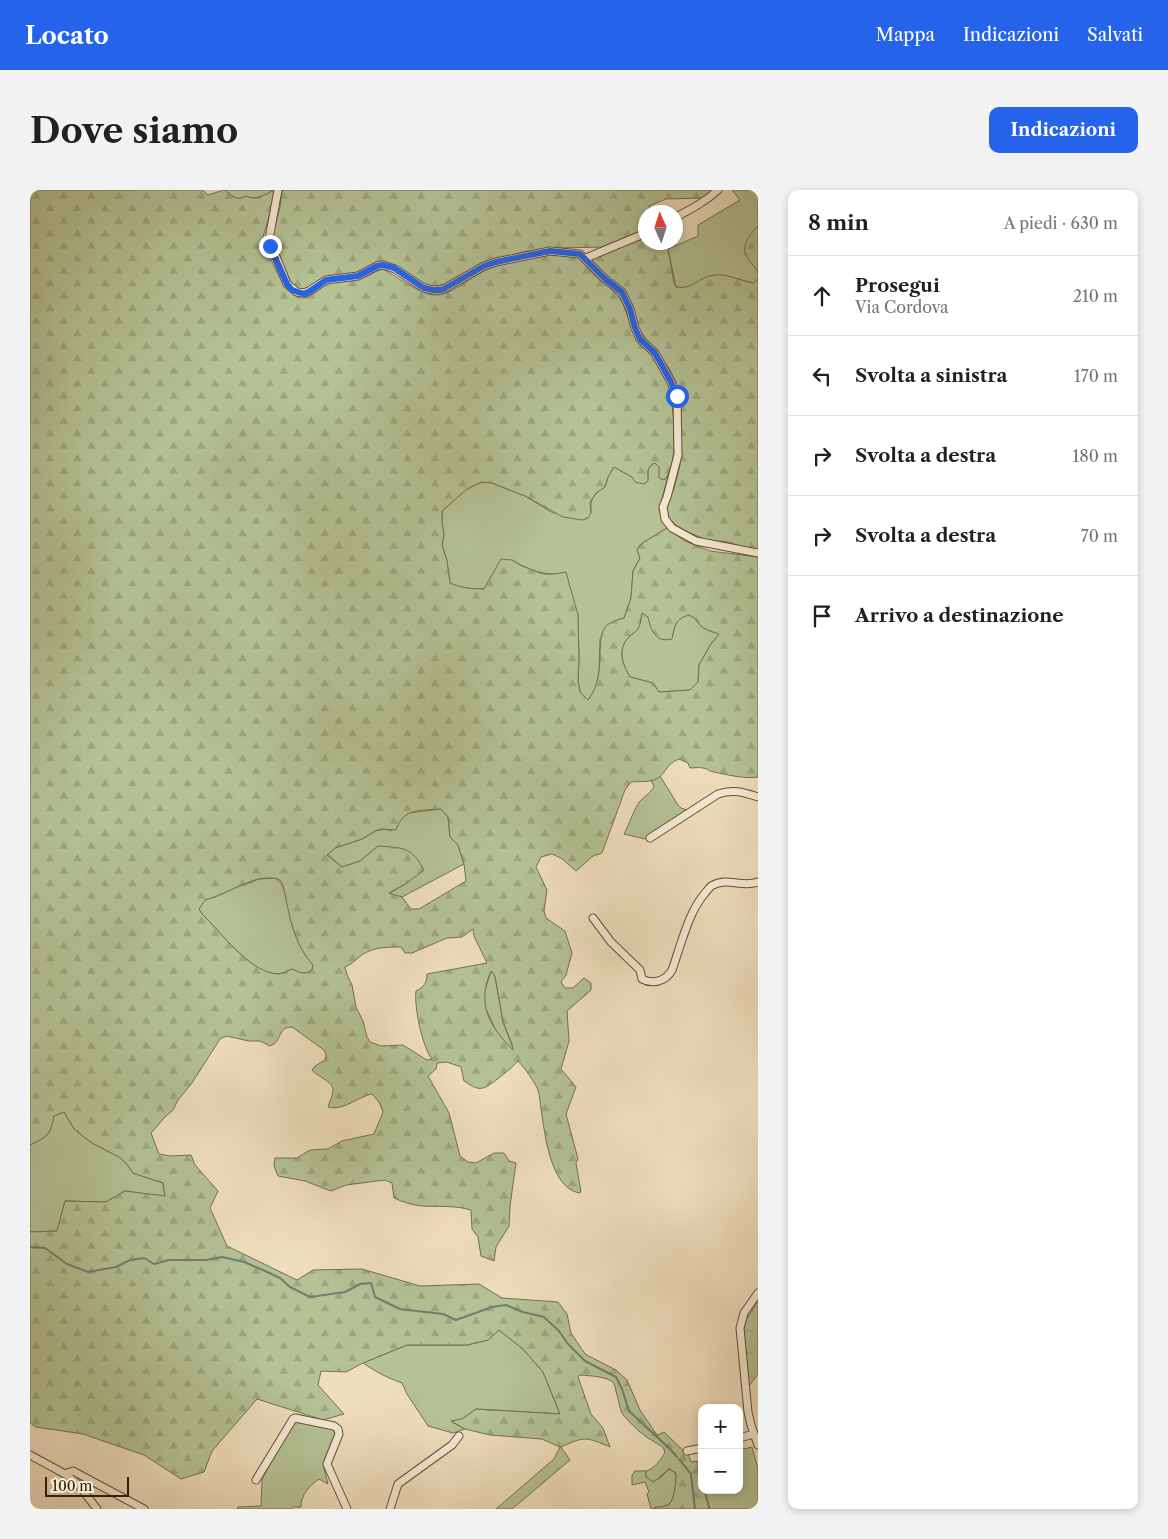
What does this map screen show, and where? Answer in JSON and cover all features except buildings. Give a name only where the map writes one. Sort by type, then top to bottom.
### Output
[{"type":"street","points":[[278,190],[269,240],[287,284],[297,292],[304,294],[326,280],[358,276],[377,266],[383,265],[394,268],[424,288],[442,290],[484,266],[496,262],[550,251],[580,254],[586,258],[605,279],[622,292],[640,339],[655,353],[677,396],[678,455],[663,507],[665,519],[672,528],[696,541],[758,553]]},
{"type":"street","points":[[683,213],[718,190]]},
{"type":"street","points":[[586,258],[638,236]]},
{"type":"street","points":[[650,838],[718,794],[737,791],[758,797]]},
{"type":"street","points":[[593,918],[611,942],[640,970],[642,979],[658,982],[664,979],[671,971],[690,918],[698,902],[711,885],[720,882],[745,885],[758,882]]},
{"type":"street","points":[[758,1293],[744,1313],[740,1328],[749,1417],[746,1436],[758,1445]]},
{"type":"street","points":[[256,1480],[293,1419],[334,1426],[338,1429],[339,1434],[327,1464],[347,1509]]},
{"type":"street","points":[[390,1509],[398,1484],[452,1445],[459,1436]]},
{"type":"street","points":[[688,1452],[698,1449]]},
{"type":"street","points":[[30,1455],[65,1474],[78,1484],[97,1509]]},
{"type":"street","points":[[65,1474],[73,1472],[144,1509]]},
{"type":"green space","points":[[30,190],[202,190],[208,195],[224,190],[234,197],[243,198],[246,196],[257,198],[274,190],[273,203],[263,237],[273,264],[284,284],[297,297],[304,298],[331,282],[358,279],[383,269],[428,294],[440,295],[460,286],[484,271],[518,260],[547,255],[572,256],[580,259],[620,299],[635,337],[657,362],[667,380],[672,399],[674,430],[672,464],[669,473],[664,480],[659,478],[659,467],[655,463],[649,468],[648,481],[644,484],[635,482],[632,477],[614,467],[605,487],[596,493],[590,502],[591,513],[588,518],[583,520],[563,517],[525,496],[492,483],[481,482],[467,489],[442,511],[444,534],[442,545],[447,561],[450,583],[466,588],[484,589],[501,559],[512,560],[543,574],[566,572],[578,615],[578,681],[580,692],[588,700],[595,689],[598,677],[602,634],[608,625],[624,618],[631,598],[633,571],[640,558],[637,550],[641,544],[667,528],[685,541],[710,551],[758,557],[758,777],[736,776],[713,772],[704,768],[690,768],[688,763],[679,759],[671,764],[655,780],[631,782],[625,790],[602,853],[593,856],[576,871],[561,858],[552,854],[541,857],[536,867],[547,890],[544,911],[546,918],[565,931],[572,953],[566,975],[561,982],[565,988],[573,988],[584,978],[591,983],[591,990],[567,1011],[569,1041],[561,1069],[576,1087],[566,1114],[578,1159],[576,1163],[581,1192],[569,1189],[561,1181],[555,1170],[547,1145],[538,1090],[518,1061],[483,1088],[475,1087],[464,1081],[461,1067],[447,1062],[437,1063],[436,1069],[428,1076],[449,1113],[460,1156],[468,1162],[476,1163],[494,1153],[504,1153],[509,1161],[516,1163],[509,1226],[496,1247],[494,1261],[481,1256],[478,1237],[472,1229],[471,1210],[465,1208],[422,1206],[404,1202],[394,1198],[392,1183],[385,1180],[346,1185],[331,1191],[305,1181],[278,1176],[274,1166],[275,1158],[297,1158],[310,1150],[328,1149],[342,1141],[374,1134],[383,1112],[379,1102],[372,1094],[340,1107],[328,1107],[333,1088],[331,1084],[312,1070],[325,1060],[324,1050],[292,1027],[284,1029],[277,1041],[270,1046],[260,1041],[249,1041],[226,1036],[220,1039],[173,1110],[151,1133],[159,1154],[170,1156],[191,1155],[195,1165],[218,1191],[210,1208],[227,1246],[297,1280],[313,1270],[362,1269],[420,1286],[479,1284],[502,1298],[558,1302],[567,1314],[571,1333],[585,1354],[616,1370],[627,1380],[640,1410],[657,1435],[664,1432],[689,1456],[691,1462],[697,1461],[698,1494],[705,1494],[709,1509],[654,1509],[655,1507],[668,1505],[675,1490],[676,1473],[669,1469],[654,1482],[646,1477],[646,1471],[660,1461],[665,1452],[663,1448],[641,1433],[624,1416],[614,1383],[603,1378],[580,1375],[578,1377],[591,1414],[603,1428],[610,1447],[586,1439],[561,1447],[570,1460],[512,1509],[496,1509],[554,1459],[560,1447],[542,1439],[490,1435],[465,1429],[451,1421],[462,1419],[476,1409],[560,1414],[543,1372],[523,1349],[499,1330],[488,1340],[467,1345],[407,1345],[346,1372],[321,1371],[318,1385],[344,1414],[323,1420],[257,1399],[212,1451],[204,1472],[181,1479],[144,1455],[83,1434],[36,1427],[30,1423],[30,1232],[57,1231],[65,1201],[106,1202],[125,1191],[165,1196],[163,1183],[133,1173],[119,1157],[92,1143],[75,1130],[64,1112],[54,1116],[49,1132],[30,1145]],"holes":[[[642,613],[648,617],[655,635],[662,639],[672,639],[676,623],[681,618],[689,615],[706,629],[719,634],[699,665],[698,682],[690,690],[659,692],[653,683],[630,677],[623,662],[623,646],[638,629]],[[441,809],[448,817],[450,837],[458,845],[464,864],[466,881],[419,909],[411,909],[402,897],[389,893],[407,883],[424,870],[410,852],[400,848],[378,846],[360,861],[342,867],[327,855],[335,848],[362,839],[375,831],[381,829],[396,830],[403,817],[408,814],[420,810]],[[275,878],[280,880],[283,885],[296,937],[313,965],[312,970],[306,973],[292,969],[278,974],[267,972],[257,967],[237,950],[199,909],[205,900],[251,881]],[[473,929],[474,936],[487,963],[427,974],[424,984],[416,991],[419,1026],[428,1053],[432,1059],[427,1060],[403,1045],[381,1046],[370,1042],[356,1007],[352,985],[345,967],[363,954],[373,950],[401,947],[405,953],[412,953],[447,938],[462,937]],[[491,971],[495,976],[503,1022],[513,1050],[498,1033],[488,1014],[485,1004],[487,983]]]},
{"type":"green space","points":[[224,190],[274,190],[257,198],[246,196],[239,198]]},
{"type":"green space","points":[[282,190],[713,190],[704,198],[666,199],[651,205],[638,205],[638,232],[607,247],[555,248],[527,251],[501,258],[476,268],[448,283],[433,287],[422,283],[395,266],[368,267],[355,273],[325,277],[303,290],[294,288],[272,238],[280,207]]},
{"type":"green space","points":[[732,190],[758,190],[758,226],[748,239],[745,254],[758,271],[758,279],[753,283],[730,277],[707,277],[692,286],[676,287],[668,250],[683,250],[683,242],[698,236],[698,225],[740,200]]},
{"type":"green space","points":[[758,226],[758,272],[746,255],[745,247],[750,236]]},
{"type":"green space","points":[[638,238],[638,250],[668,250],[676,287],[687,287],[708,276],[714,275],[724,275],[753,283],[758,279],[758,550],[729,542],[707,540],[677,526],[669,518],[667,509],[669,498],[674,489],[680,465],[681,436],[676,382],[667,365],[636,324],[629,301],[594,265],[592,259]]},
{"type":"green space","points":[[655,463],[659,467],[664,480],[668,476],[659,510],[667,528],[641,544],[637,550],[640,558],[633,571],[631,598],[624,618],[614,621],[600,639],[599,671],[595,692],[588,700],[580,692],[578,680],[578,615],[555,574],[532,570],[512,560],[484,589],[466,588],[450,583],[447,561],[442,545],[444,534],[442,511],[467,489],[482,482],[492,483],[525,496],[553,513],[591,513],[593,497],[605,487],[614,467],[632,477],[648,480],[649,468]]},
{"type":"green space","points":[[642,613],[648,617],[650,624],[672,638],[676,623],[681,618],[689,615],[706,629],[719,634],[699,665],[698,682],[690,690],[659,692],[653,683],[630,677],[623,662],[623,646],[638,629]]},
{"type":"green space","points":[[660,776],[678,805],[687,810],[645,839],[624,834],[638,804],[650,793],[654,786],[651,781]]},
{"type":"green space","points":[[441,809],[448,817],[450,837],[458,845],[464,864],[402,897],[388,894],[407,883],[378,846],[360,861],[342,867],[327,854],[335,848],[362,839],[375,831],[386,829],[391,831],[409,813]]},
{"type":"green space","points":[[275,878],[280,882],[286,895],[292,925],[298,940],[313,965],[312,970],[306,973],[292,969],[277,974],[257,967],[236,950],[199,909],[204,900],[259,879]]},
{"type":"green space","points":[[491,971],[495,976],[503,1022],[514,1051],[498,1035],[485,1007],[484,993]]},
{"type":"green space","points":[[64,1112],[75,1130],[92,1143],[119,1157],[133,1173],[163,1183],[165,1197],[125,1191],[106,1202],[65,1201],[57,1231],[30,1232],[30,1145],[47,1135],[54,1116]]},
{"type":"green space","points":[[758,1301],[758,1374],[749,1386],[743,1334],[746,1320]]},
{"type":"green space","points":[[499,1330],[523,1349],[543,1372],[560,1414],[476,1409],[462,1419],[452,1422],[465,1429],[453,1433],[428,1426],[402,1383],[363,1363],[407,1345],[467,1345],[488,1340]]},
{"type":"green space","points":[[296,1421],[333,1429],[336,1435],[323,1464],[328,1484],[319,1479],[315,1482],[304,1495],[301,1507],[293,1507],[292,1509],[237,1509],[238,1507],[261,1506],[262,1480],[277,1449]]},
{"type":"green space","points":[[752,1447],[758,1469],[758,1509],[710,1509],[706,1494],[743,1494],[743,1449]]},
{"type":"green space","points":[[669,1469],[676,1473],[673,1497],[668,1505],[651,1509],[647,1494],[649,1492],[645,1482],[632,1485],[632,1475],[635,1471],[646,1471],[646,1477],[659,1479]]},
{"type":"waterway","points":[[30,1247],[45,1248],[67,1264],[88,1272],[116,1267],[130,1260],[144,1258],[154,1264],[169,1260],[206,1260],[222,1257],[244,1262],[265,1271],[310,1297],[345,1292],[360,1284],[371,1283],[375,1297],[400,1309],[443,1314],[456,1320],[492,1307],[506,1305],[523,1312],[544,1317],[585,1361],[616,1377],[629,1411],[677,1457]]},
{"type":"waterway","points":[[679,1459],[691,1474],[695,1509]]},
{"type":"route","points":[[270,246],[287,284],[292,290],[304,294],[331,278],[358,276],[377,266],[383,265],[394,268],[424,288],[442,290],[484,266],[496,262],[550,251],[580,254],[605,279],[622,292],[640,339],[655,353],[677,396]]}]
